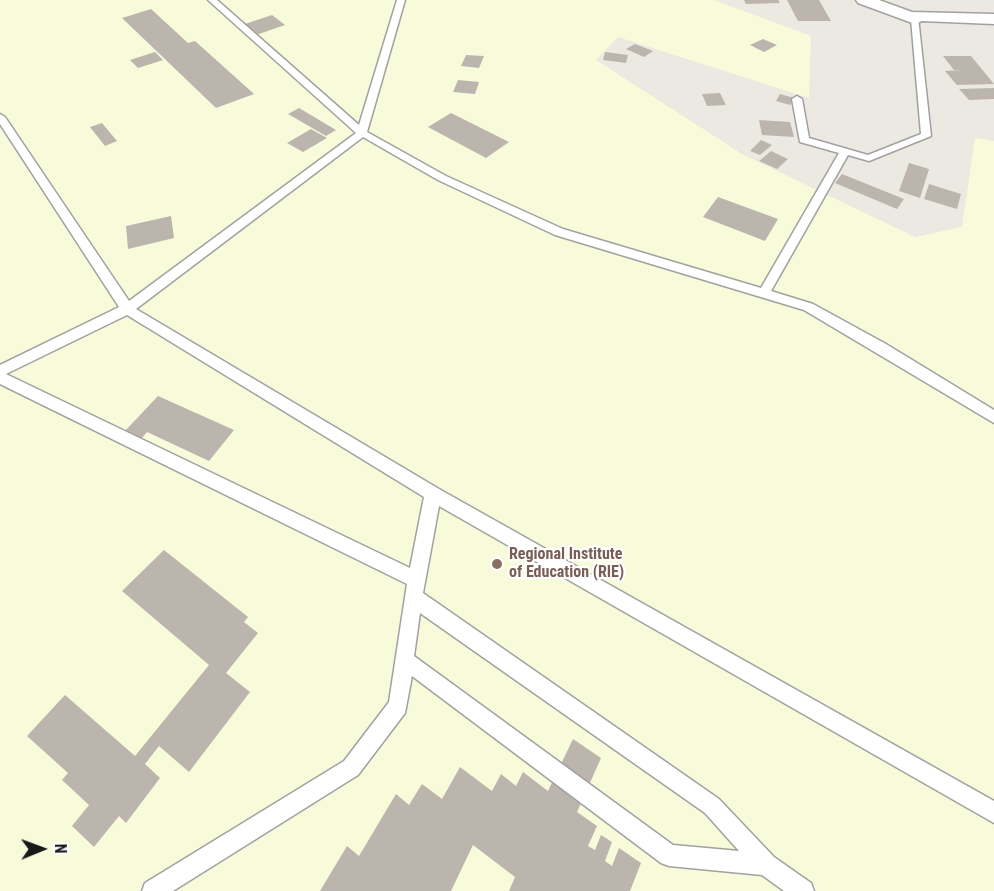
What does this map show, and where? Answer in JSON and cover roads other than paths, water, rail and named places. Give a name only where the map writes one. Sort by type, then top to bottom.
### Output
[{"type":"street","points":[[864,0],[915,19],[916,16],[992,21]]},
{"type":"lane","points":[[212,0],[362,133],[442,178],[559,232],[808,307],[881,348],[994,417]]},
{"type":"lane","points":[[0,371],[127,309],[362,133],[401,0]]},
{"type":"lane","points":[[797,99],[804,140],[869,158],[926,136],[915,19]]},
{"type":"lane","points":[[0,117],[127,309],[433,494],[994,813]]},
{"type":"lane","points":[[764,293],[845,151]]},
{"type":"lane","points":[[0,378],[414,588],[712,806],[766,865],[803,891]]},
{"type":"lane","points":[[153,891],[351,768],[398,706],[414,588],[433,494]]},
{"type":"lane","points":[[405,660],[669,855],[766,865]]},
{"type":"place","name":"Regional Institute of Education (RIE)","points":[[497,564]]}]
